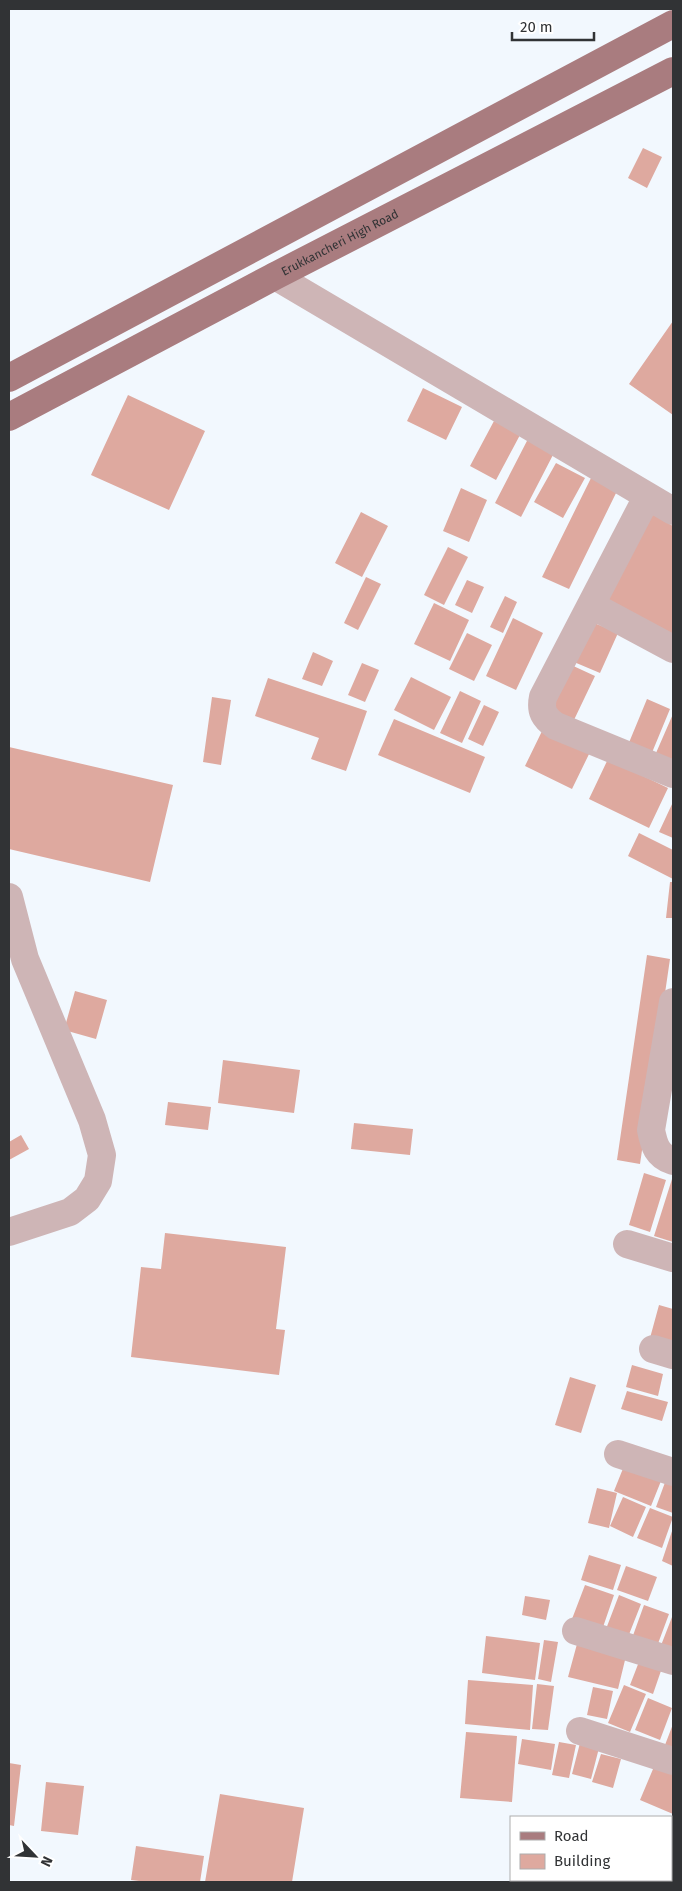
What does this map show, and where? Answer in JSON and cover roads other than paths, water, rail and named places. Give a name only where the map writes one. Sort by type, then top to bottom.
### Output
[{"type":"main road","points":[[9,378],[673,24]]},
{"type":"main road","name":"Erukkancheri High Road","points":[[9,418],[275,276],[673,71]]},
{"type":"street","points":[[275,276],[673,511]]},
{"type":"street","points":[[647,497],[543,697],[541,707],[544,716],[556,726],[673,774]]},
{"type":"street","points":[[591,605],[673,649]]},
{"type":"street","points":[[9,897],[25,959],[92,1120],[102,1155],[98,1181],[87,1199],[70,1212],[9,1232]]},
{"type":"street","points":[[673,1002],[668,1058],[651,1130],[655,1148],[666,1158],[673,1161]]},
{"type":"street","points":[[627,1244],[673,1258]]},
{"type":"street","points":[[618,1454],[673,1472]]},
{"type":"street","points":[[576,1631],[673,1661]]},
{"type":"street","points":[[580,1731],[673,1761]]}]
